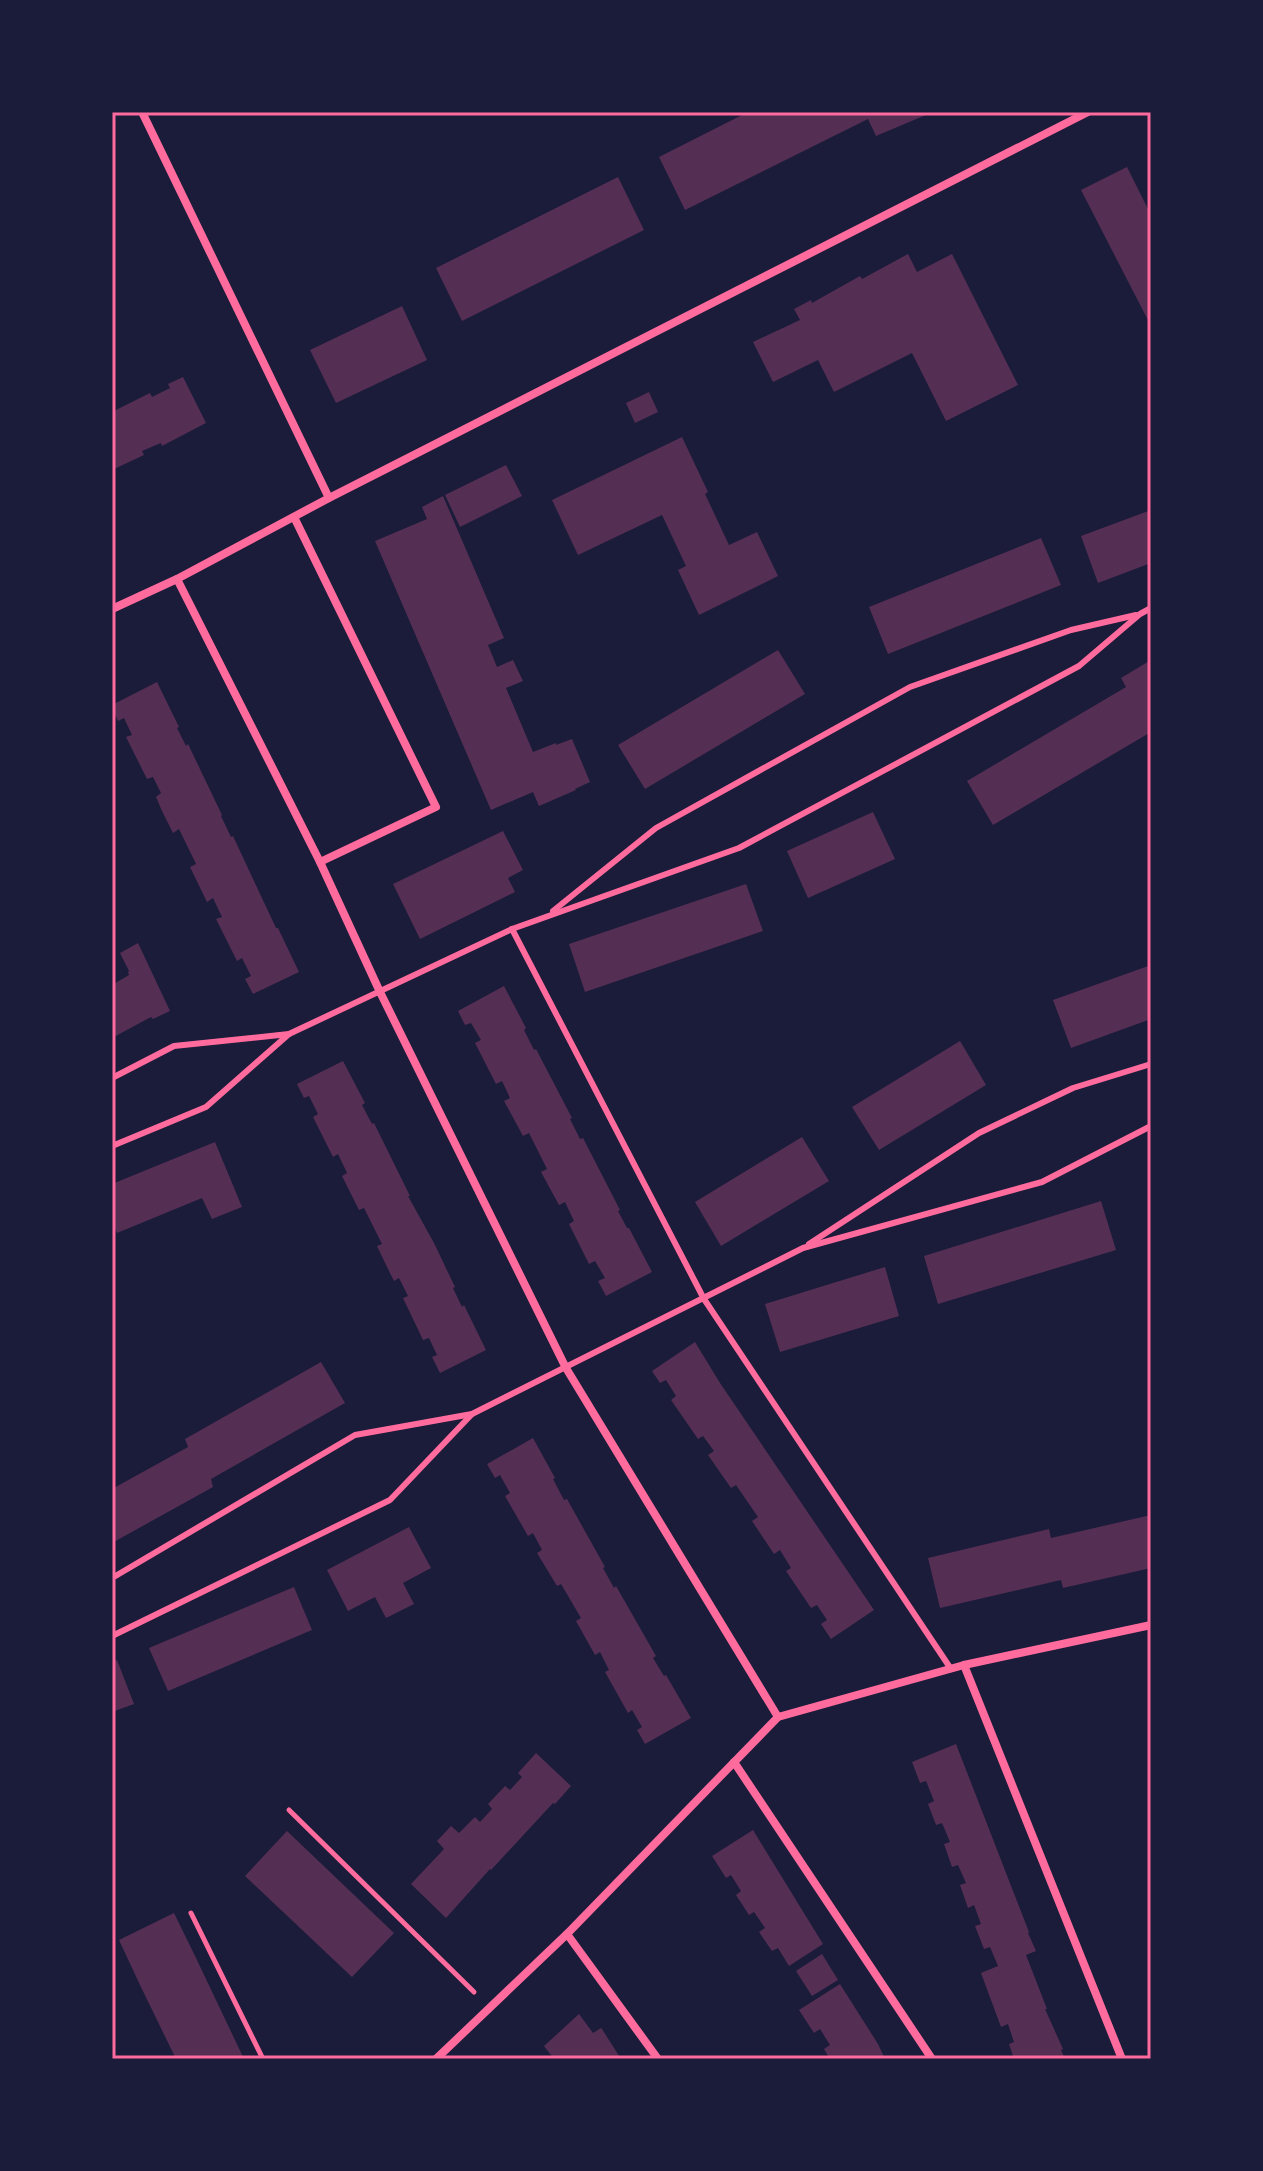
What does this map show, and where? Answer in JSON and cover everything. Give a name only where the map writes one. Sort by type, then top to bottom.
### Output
[{"type":"street","points":[[142,112],[329,498]]},
{"type":"street","points":[[112,609],[177,579],[329,498],[1088,112]]},
{"type":"street","points":[[294,517],[436,807],[320,862]]},
{"type":"street","points":[[177,579],[320,862],[380,992],[566,1368],[778,1717]]},
{"type":"street","points":[[436,2059],[567,1934],[778,1717],[964,1665],[1151,1625]]},
{"type":"street","points":[[964,1665],[1122,2059]]},
{"type":"street","points":[[734,1762],[932,2059]]},
{"type":"street","points":[[567,1934],[658,2059]]},
{"type":"lane","points":[[112,1146],[206,1107],[289,1034],[512,929],[739,848],[1079,666],[1151,608]]},
{"type":"lane","points":[[548,916],[656,828],[910,687],[1071,630],[1140,614]]},
{"type":"lane","points":[[512,929],[704,1299],[951,1669]]},
{"type":"lane","points":[[112,1078],[174,1046],[289,1034]]},
{"type":"lane","points":[[112,1578],[355,1435],[472,1414],[803,1248],[979,1133],[1073,1088],[1151,1064]]},
{"type":"lane","points":[[803,1248],[1042,1182],[1151,1126]]},
{"type":"lane","points":[[112,1636],[390,1500],[472,1414]]},
{"type":"path","points":[[289,1810],[490,2008]]},
{"type":"path","points":[[191,1913],[263,2059]]},
{"type":"building","points":[[748,112],[933,112],[876,136],[868,119],[685,210],[659,157]]},
{"type":"building","points":[[1127,167],[1151,215],[1151,326],[1081,190]]},
{"type":"building","points":[[618,177],[644,230],[462,321],[436,268]]},
{"type":"building","points":[[908,254],[917,272],[952,254],[1018,385],[946,421],[912,353],[834,392],[818,360],[773,382],[753,342],[800,320],[794,309],[811,300],[812,303],[860,276],[862,279]]},
{"type":"building","points":[[402,306],[427,360],[336,403],[310,350]]},
{"type":"building","points":[[183,377],[206,423],[162,446],[161,443],[142,451],[144,455],[112,470],[112,412],[150,393],[152,397]]},
{"type":"building","points":[[649,392],[658,412],[635,423],[626,403]]},
{"type":"building","points":[[682,437],[729,545],[757,532],[778,576],[699,615],[678,570],[686,566],[662,515],[578,555],[552,500]]},
{"type":"building","points":[[506,465],[522,496],[460,527],[445,495]]},
{"type":"building","points":[[443,496],[504,638],[488,645],[497,667],[513,660],[523,681],[506,688],[533,752],[572,739],[590,782],[539,806],[533,792],[491,810],[375,541],[427,519],[422,507]]},
{"type":"building","points":[[1151,510],[1151,563],[1098,583],[1081,536]]},
{"type":"building","points":[[1041,538],[1061,585],[888,654],[869,607]]},
{"type":"building","points":[[778,650],[805,694],[645,789],[618,745]]},
{"type":"building","points":[[1151,660],[1151,721],[1148,722],[1151,732],[993,825],[967,781],[1126,687],[1121,678]]},
{"type":"building","points":[[157,682],[299,972],[253,994],[245,979],[251,976],[242,958],[237,961],[216,919],[222,917],[213,898],[207,902],[190,867],[196,864],[179,829],[173,833],[156,797],[161,793],[153,777],[147,779],[126,737],[132,735],[124,718],[118,721],[112,708],[112,705]]},
{"type":"building","points":[[873,812],[895,859],[808,898],[787,851]]},
{"type":"building","points":[[503,831],[523,870],[508,878],[515,892],[420,939],[393,884]]},
{"type":"building","points":[[746,884],[763,931],[585,992],[569,944]]},
{"type":"building","points":[[138,943],[170,1011],[153,1019],[151,1017],[112,1038],[112,985],[129,975],[120,953]]},
{"type":"building","points":[[1151,965],[1151,1019],[1071,1048],[1053,1000]]},
{"type":"building","points":[[504,986],[580,1139],[583,1138],[652,1272],[606,1296],[598,1281],[605,1278],[595,1261],[589,1264],[569,1224],[574,1221],[565,1202],[559,1205],[541,1172],[547,1169],[529,1133],[523,1136],[504,1101],[510,1098],[502,1081],[496,1084],[475,1043],[481,1040],[471,1023],[465,1025],[458,1011]]},
{"type":"building","points":[[960,1041],[986,1085],[879,1150],[852,1107]]},
{"type":"building","points":[[343,1061],[365,1103],[362,1105],[374,1123],[462,1307],[464,1305],[486,1350],[440,1373],[432,1357],[437,1355],[429,1338],[423,1340],[403,1298],[408,1296],[399,1278],[394,1281],[377,1246],[382,1244],[364,1208],[359,1210],[342,1176],[347,1173],[338,1154],[333,1157],[313,1117],[318,1114],[309,1096],[304,1098],[297,1084]]},
{"type":"building","points":[[802,1137],[829,1181],[721,1246],[695,1202]]},
{"type":"building","points":[[215,1142],[242,1207],[212,1219],[202,1198],[117,1233],[112,1222],[112,1184]]},
{"type":"building","points":[[1101,1201],[1116,1250],[938,1304],[924,1256]]},
{"type":"building","points":[[885,1267],[899,1316],[780,1352],[765,1304]]},
{"type":"building","points":[[695,1342],[874,1610],[831,1639],[821,1624],[827,1620],[817,1605],[811,1608],[786,1571],[791,1568],[780,1550],[774,1554],[752,1521],[758,1517],[736,1485],[731,1488],[708,1455],[714,1451],[703,1436],[698,1439],[671,1400],[676,1396],[666,1380],[660,1383],[652,1371]]},
{"type":"building","points":[[321,1362],[345,1403],[211,1479],[213,1487],[112,1543],[112,1489],[188,1447],[185,1439]]},
{"type":"building","points":[[533,1438],[564,1500],[567,1499],[614,1588],[616,1586],[656,1656],[653,1658],[691,1718],[645,1744],[637,1730],[642,1727],[632,1710],[628,1713],[605,1672],[609,1670],[600,1652],[595,1655],[576,1621],[581,1618],[561,1584],[557,1586],[537,1553],[542,1550],[533,1533],[528,1536],[505,1496],[510,1493],[500,1475],[495,1478],[487,1464]]},
{"type":"building","points":[[1151,1515],[1151,1568],[1063,1588],[1061,1580],[940,1608],[928,1558],[1049,1529],[1051,1538]]},
{"type":"building","points":[[409,1527],[431,1568],[403,1583],[414,1604],[386,1618],[375,1597],[348,1611],[327,1570]]},
{"type":"building","points":[[294,1587],[312,1630],[168,1691],[149,1648]]},
{"type":"building","points":[[117,1660],[134,1704],[112,1712],[112,1662]]},
{"type":"building","points":[[956,1744],[1036,1951],[1026,1955],[1065,2059],[1014,2059],[1009,2044],[1014,2042],[1008,2024],[1001,2027],[981,1973],[998,1966],[990,1947],[984,1949],[975,1926],[981,1924],[974,1905],[968,1908],[960,1885],[966,1883],[958,1865],[952,1867],[944,1844],[950,1842],[942,1823],[936,1825],[928,1804],[934,1801],[926,1781],[920,1783],[912,1762]]},
{"type":"building","points":[[536,1753],[571,1786],[446,1918],[411,1884],[444,1849],[437,1841],[451,1826],[459,1833],[475,1817],[480,1822],[492,1809],[488,1804],[505,1786],[510,1790],[522,1777],[518,1773]]},
{"type":"building","points":[[753,1830],[823,1944],[789,1966],[778,1948],[772,1951],[759,1932],[765,1928],[754,1912],[749,1915],[736,1895],[741,1891],[731,1875],[726,1878],[712,1856]]},
{"type":"building","points":[[287,1831],[394,1933],[352,1977],[245,1876]]},
{"type":"building","points":[[174,1913],[244,2059],[176,2059],[140,1985],[119,1940]]},
{"type":"building","points":[[822,1954],[838,1980],[812,1996],[796,1971]]},
{"type":"building","points":[[840,1984],[885,2059],[830,2059],[824,2049],[830,2045],[820,2029],[814,2033],[799,2010]]},
{"type":"building","points":[[579,2014],[593,2033],[602,2029],[621,2059],[563,2059],[561,2056],[554,2059],[544,2046]]}]
